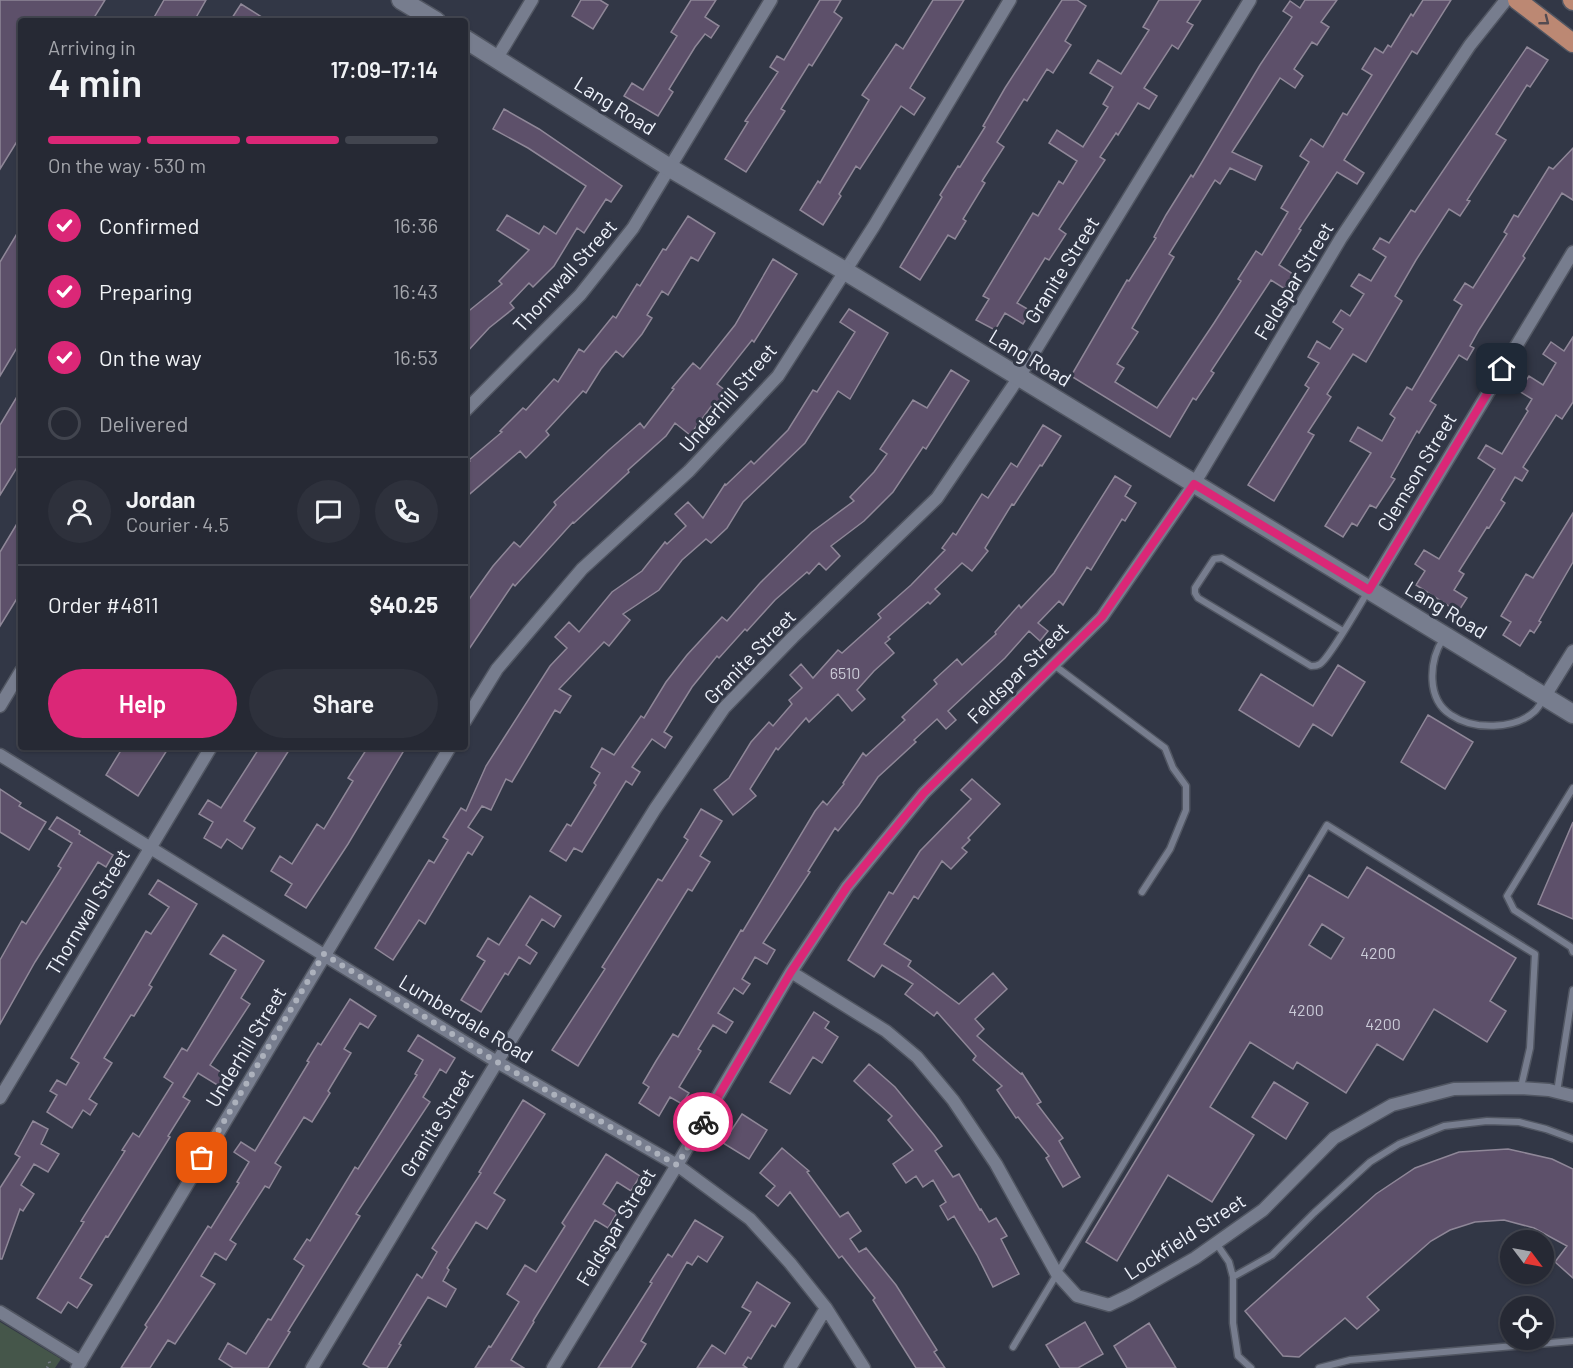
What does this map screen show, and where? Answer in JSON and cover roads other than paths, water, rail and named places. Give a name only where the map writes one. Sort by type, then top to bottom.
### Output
[{"type":"main road","points":[[1517,0],[1573,43]]},
{"type":"street","points":[[401,0],[416,16]]},
{"type":"street","points":[[497,58],[532,0]]},
{"type":"street","name":"Thornwall Street","points":[[468,408],[580,295],[633,228],[771,0]]},
{"type":"street","name":"Underhill Street","points":[[468,717],[496,669],[582,569],[689,471],[778,376],[845,271],[1010,0]]},
{"type":"street","name":"Granite Street","points":[[312,1368],[497,1062],[655,808],[724,708],[938,498],[1019,377],[1251,0]]},
{"type":"street","name":"Feldspar Street","points":[[553,1368],[791,972],[847,887],[924,793],[1102,617],[1194,484],[1341,238],[1470,45],[1506,0]]},
{"type":"street","name":"Lang Road","points":[[468,41],[670,168],[845,271],[1573,714]]},
{"type":"street","name":"Clemson Street","points":[[1369,590],[1573,252]]},
{"type":"street","points":[[1545,696],[1573,651]]},
{"type":"street","points":[[0,706],[18,676]]},
{"type":"street","name":"Thornwall Street","points":[[0,1098],[210,750]]},
{"type":"street","name":"Underhill Street","points":[[79,1365],[448,750]]},
{"type":"street","name":"Lumberdale Road","points":[[0,755],[497,1062],[677,1165],[750,1219],[790,1263],[826,1308],[864,1368]]},
{"type":"street","name":"Lockfield Street","points":[[791,972],[886,1031],[917,1057],[953,1100],[996,1164],[1057,1274],[1077,1296],[1109,1305],[1165,1276],[1263,1210],[1334,1138],[1392,1105],[1454,1089],[1521,1088],[1573,1096]]},
{"type":"street","points":[[790,1368],[826,1308]]},
{"type":"street","points":[[0,1312],[79,1365]]},
{"type":"lane","points":[[1343,631],[1222,558],[1214,559],[1196,588],[1195,593],[1204,602],[1311,666],[1323,662],[1343,631],[1369,590]]},
{"type":"lane","points":[[1445,636],[1435,655],[1432,676],[1437,697],[1450,715],[1484,726],[1502,725],[1520,720],[1536,711],[1545,696]]},
{"type":"lane","points":[[1054,665],[1165,748],[1173,768],[1186,786],[1186,810],[1170,849],[1142,892]]},
{"type":"lane","points":[[1573,788],[1508,896],[1514,910],[1571,947],[1573,952]]},
{"type":"lane","points":[[1013,1347],[1327,825],[1535,954],[1530,1048],[1521,1088]]},
{"type":"lane","points":[[1557,1092],[1573,990]]},
{"type":"lane","points":[[1233,1277],[1272,1255],[1370,1162],[1399,1143],[1444,1126],[1487,1121],[1519,1122],[1573,1139]]},
{"type":"lane","points":[[1216,1243],[1230,1262],[1233,1277],[1233,1323],[1238,1356],[1251,1368]]},
{"type":"lane","points":[[1319,1368],[1350,1360],[1573,1341]]}]
